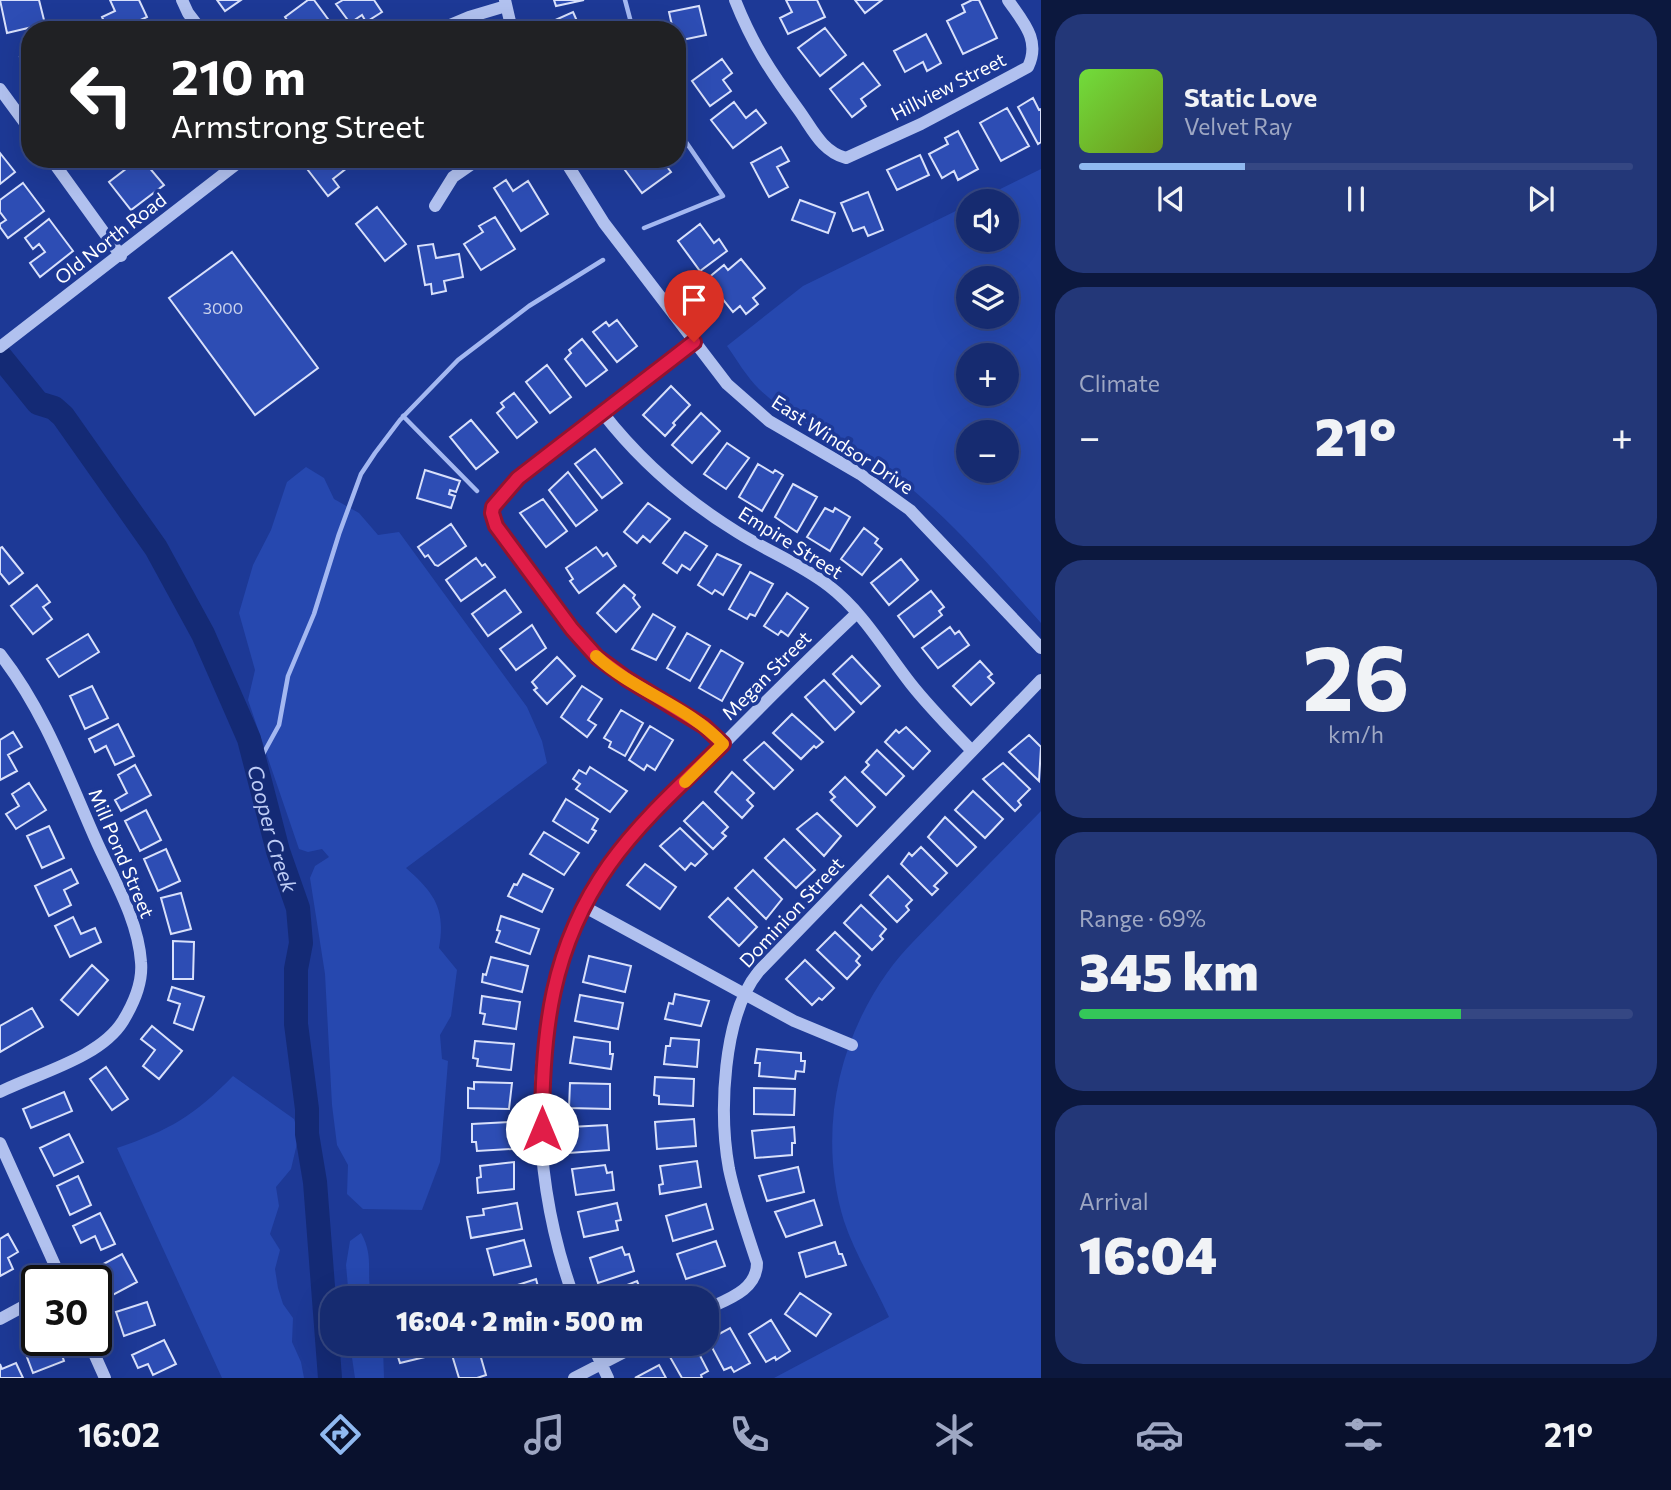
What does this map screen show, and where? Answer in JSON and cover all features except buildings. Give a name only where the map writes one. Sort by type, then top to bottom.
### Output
[{"type":"street","points":[[182,0],[194,21]]},
{"type":"street","name":"Hillview Street","points":[[735,0],[748,34],[775,80],[822,144],[834,155],[846,158],[920,124],[1028,67],[1035,56],[1036,43],[1007,0]]},
{"type":"street","points":[[460,21],[506,3],[510,21]]},
{"type":"street","points":[[0,89],[21,118]]},
{"type":"street","points":[[57,168],[121,256]]},
{"type":"street","name":"Old North Road","points":[[0,347],[232,168]]},
{"type":"street","points":[[435,206],[453,177],[466,168]]},
{"type":"street","name":"East Windsor Drive","points":[[570,168],[604,223],[727,384],[761,415],[860,474],[910,510],[1041,648]]},
{"type":"street","points":[[694,342],[518,478],[496,501],[492,513],[493,519],[572,629],[597,657],[618,674],[704,726],[723,744]]},
{"type":"street","name":"Empire Street","points":[[602,412],[656,473],[685,497],[740,534],[829,586],[857,613],[930,708],[972,751]]},
{"type":"street","name":"Megan Street","points":[[570,1286],[556,1238],[546,1184],[542,1078],[544,1045],[556,983],[563,954],[583,906],[610,863],[630,839],[857,613]]},
{"type":"street","name":"Mill Pond Street","points":[[0,654],[27,691],[58,752],[126,904],[141,961],[140,986],[122,1023],[106,1040],[73,1061],[0,1092]]},
{"type":"street","name":"Dominion Street","points":[[719,1303],[738,1294],[755,1278],[757,1263],[736,1200],[729,1167],[726,1132],[728,1058],[744,993],[759,971],[1041,680]]},
{"type":"street","points":[[583,906],[794,1021],[852,1045]]},
{"type":"street","points":[[0,1143],[55,1265]]},
{"type":"street","points":[[0,1319],[21,1308]]},
{"type":"street","points":[[95,1356],[105,1378]]},
{"type":"street","points":[[597,1356],[608,1378]]},
{"type":"street","points":[[574,1378],[617,1356]]},
{"type":"shaded area","points":[[1041,169],[1041,623],[972,547],[918,494],[881,466],[791,414],[754,384],[746,373],[727,346],[803,286],[956,211],[956,252],[1019,252],[1019,189],[1000,189]]},
{"type":"shaded area","points":[[306,467],[324,478],[334,499],[359,513],[378,535],[399,532],[527,707],[542,741],[547,763],[406,868],[424,885],[436,902],[441,922],[439,948],[457,970],[451,1016],[440,1035],[442,1059],[448,1061],[440,1162],[422,1210],[363,1209],[347,1194],[348,1165],[337,1145],[332,1105],[325,974],[310,878],[315,866],[329,857],[322,849],[308,852],[299,849],[248,700],[255,670],[239,613],[253,565],[271,530],[287,482]]},
{"type":"shaded area","points":[[1041,811],[1041,1378],[774,1378],[889,1317],[859,1258],[844,1221],[836,1189],[833,1124],[844,1061],[869,1001],[893,965],[914,940]]},
{"type":"shaded area","points":[[233,1076],[294,1119],[299,1135],[291,1169],[276,1187],[279,1206],[270,1234],[280,1250],[275,1269],[278,1288],[283,1304],[293,1318],[292,1342],[301,1362],[304,1378],[222,1378],[117,1148],[167,1128],[193,1112]]},
{"type":"shaded area","points":[[361,1233],[368,1250],[370,1286],[348,1286],[346,1265],[350,1241]]},
{"type":"shaded area","points":[[352,1356],[383,1356],[384,1378],[355,1378]]},
{"type":"waterway","points":[[625,0],[631,21]]},
{"type":"waterway","points":[[644,228],[723,196],[686,142]]},
{"type":"waterway","points":[[257,765],[279,725],[288,676],[314,614],[361,474],[375,453],[400,420],[458,360],[529,306],[603,260]]},
{"type":"waterway","name":"Cooper Creek","points":[[0,356],[38,403],[54,408],[63,416],[156,548],[203,634],[249,739],[278,851],[298,908],[301,943],[296,969],[296,1024],[307,1109],[307,1134],[315,1182],[330,1378]]},
{"type":"waterway","points":[[403,416],[477,491]]},
{"type":"slow traffic","points":[[596,656],[610,668],[704,726],[723,744],[685,782]]},
{"type":"route","points":[[542,1129],[544,1045],[563,954],[573,929],[610,863],[723,744],[704,726],[610,668],[585,645],[496,526],[493,507],[503,493],[534,464],[694,342]]}]
